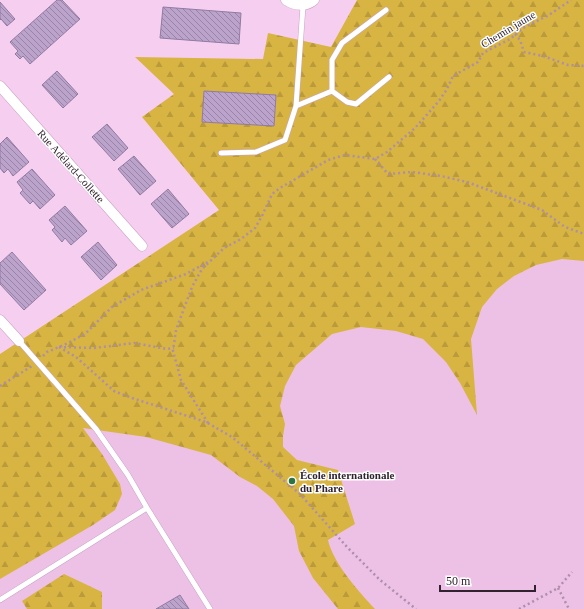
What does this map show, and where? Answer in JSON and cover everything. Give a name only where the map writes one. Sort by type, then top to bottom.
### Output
[{"type":"street","points":[[286,0],[292,4],[302,6],[313,2],[314,0]]},
{"type":"street","name":"Rue Adélard-Collette","points":[[0,86],[142,246]]},
{"type":"street","points":[[0,320],[19,341]]},
{"type":"lane","points":[[221,153],[256,152],[285,140],[296,106],[302,6]]},
{"type":"lane","points":[[332,91],[332,60],[342,44],[386,10]]},
{"type":"lane","points":[[332,91],[347,102],[356,104],[389,77]]},
{"type":"lane","points":[[296,106],[332,91]]},
{"type":"lane","points":[[19,341],[96,429],[128,475],[210,609]]},
{"type":"lane","points":[[0,600],[147,508]]},
{"type":"path","name":"Chemin jaune","points":[[375,159],[387,152],[415,128],[439,101],[453,76],[478,62],[483,52],[510,39],[523,28],[549,15],[571,0]]},
{"type":"path","points":[[516,34],[520,40],[524,52],[543,56],[568,65],[584,66]]},
{"type":"path","points":[[208,423],[181,380],[174,348],[176,330],[192,287],[202,269],[210,261],[224,248],[241,239],[255,228],[272,194],[328,160],[345,155],[375,159],[388,174],[412,172],[441,176],[467,182],[542,210],[565,227],[584,234]]},
{"type":"path","points":[[0,386],[37,362],[47,352],[85,334],[112,306],[141,290],[186,274],[210,261]]},
{"type":"path","points":[[58,347],[94,348],[134,343],[167,349],[174,348]]},
{"type":"path","points":[[58,347],[76,357],[114,391],[208,423],[232,436],[300,494],[380,580],[416,609]]},
{"type":"path","points":[[519,609],[558,588],[572,572]]},
{"type":"path","points":[[558,588],[569,609]]},
{"type":"shaded area","name":"École internationale du Phare","points":[[584,199],[584,609],[0,609],[0,354]]},
{"type":"green space","points":[[357,0],[584,0],[584,261],[562,259],[536,265],[514,276],[497,289],[482,307],[471,339],[477,415],[460,383],[446,362],[423,339],[396,331],[361,327],[332,334],[296,365],[285,386],[280,406],[285,424],[283,447],[297,460],[338,470],[355,524],[328,540],[335,558],[341,567],[354,586],[375,609],[338,609],[313,578],[299,551],[294,526],[273,499],[257,486],[240,477],[211,455],[146,437],[83,428],[102,454],[120,484],[122,494],[115,510],[93,525],[0,579],[0,354],[219,210],[142,117],[174,94],[135,57],[263,59],[268,33],[331,47]]},
{"type":"green space","points":[[64,574],[102,592],[102,609],[27,609],[22,601]]},
{"type":"building","points":[[57,0],[62,0],[80,19],[30,64],[23,56],[20,59],[15,54],[18,51],[10,42]]},
{"type":"building","points":[[0,2],[15,19],[7,26],[1,19],[0,20]]},
{"type":"building","points":[[163,7],[241,13],[239,44],[160,38]]},
{"type":"building","points":[[57,71],[78,94],[63,108],[42,85]]},
{"type":"building","points":[[204,91],[276,95],[274,126],[202,122]]},
{"type":"building","points":[[107,124],[128,148],[114,161],[92,137]]},
{"type":"building","points":[[7,137],[29,162],[13,176],[8,169],[4,173],[0,168],[0,144]]},
{"type":"building","points":[[134,156],[156,181],[140,195],[118,169]]},
{"type":"building","points":[[32,169],[55,195],[40,209],[33,201],[30,204],[20,193],[23,190],[17,182]]},
{"type":"building","points":[[168,189],[189,214],[172,228],[151,204]]},
{"type":"building","points":[[65,206],[87,231],[71,245],[65,238],[62,242],[52,230],[55,227],[49,220]]},
{"type":"building","points":[[98,242],[117,265],[101,280],[81,257]]},
{"type":"building","points":[[12,252],[46,290],[24,310],[0,284],[0,263]]},
{"type":"building","points":[[180,595],[189,609],[156,609]]},
{"type":"place","name":"École internationale du Phare","points":[[292,481]]}]
